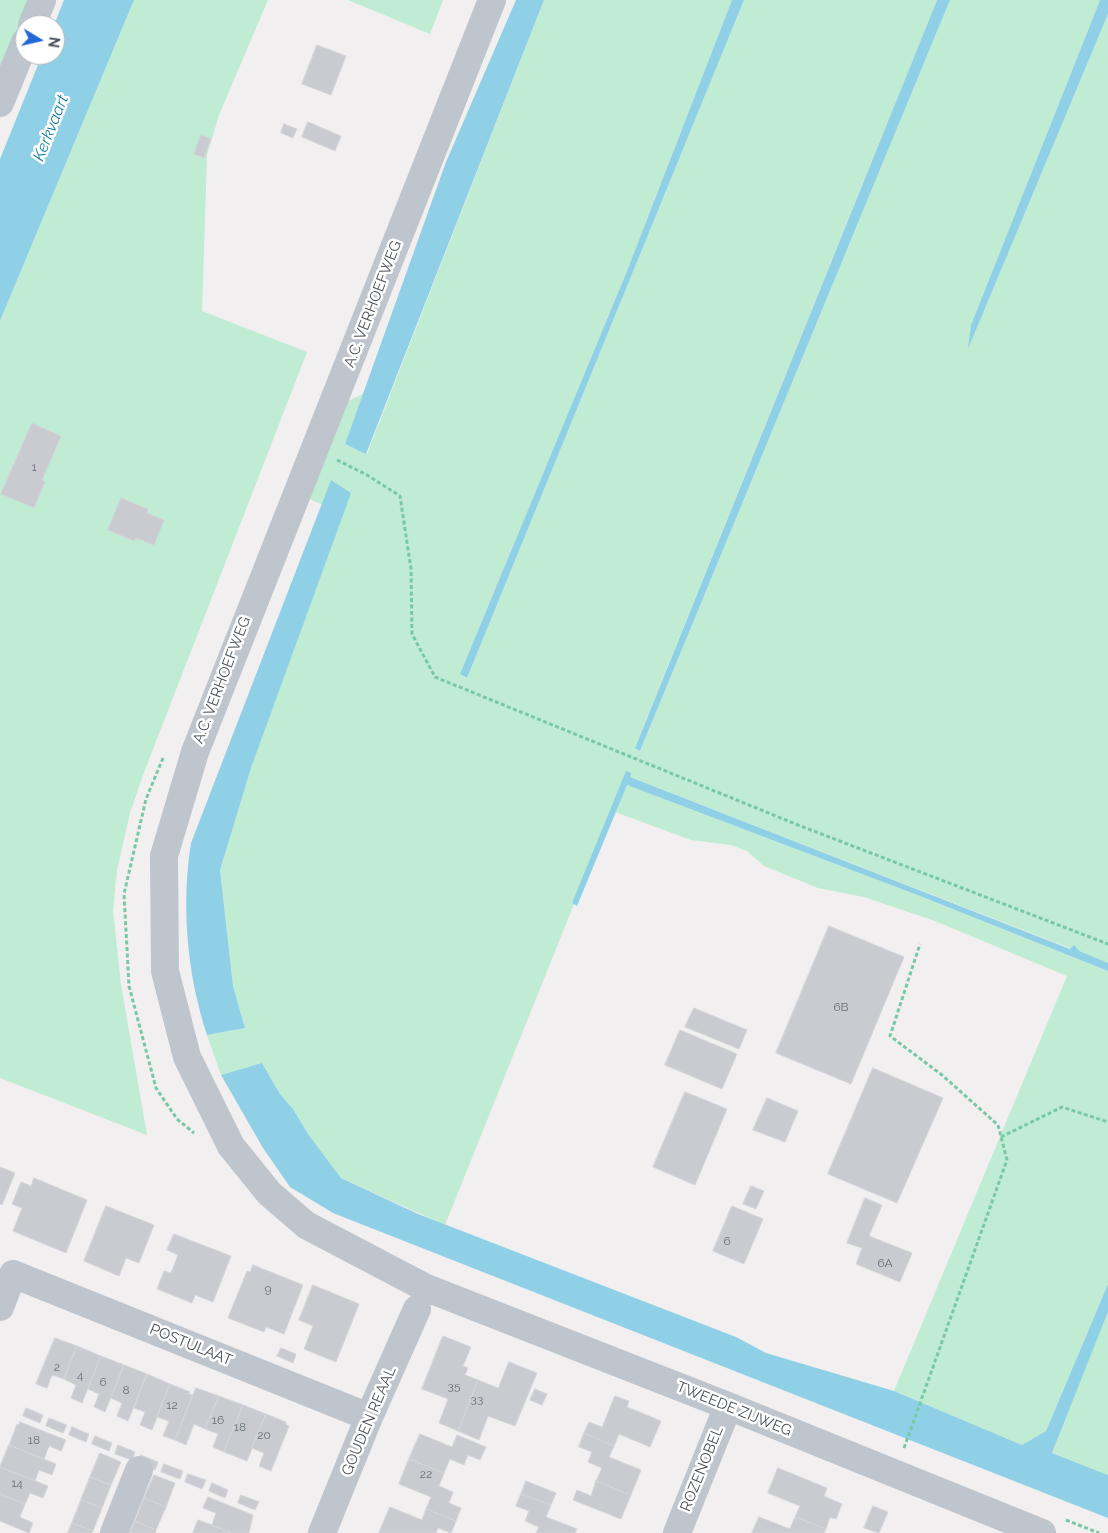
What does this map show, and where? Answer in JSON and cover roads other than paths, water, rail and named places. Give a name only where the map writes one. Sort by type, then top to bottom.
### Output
[{"type":"street","points":[[36,15],[42,0]]},
{"type":"street","name":"A.C. VERHOEFWEG","points":[[421,1298],[306,1225],[269,1194],[231,1146],[186,1057],[165,971],[164,856],[195,752],[247,617],[316,450],[492,0]]},
{"type":"street","points":[[0,103],[16,65]]},
{"type":"street","name":"POSTULAAT","points":[[0,1307],[13,1274],[369,1417]]},
{"type":"street","name":"TWEEDE ZIJWEG","points":[[421,1298],[641,1361],[728,1406],[1007,1526],[1042,1533]]},
{"type":"street","name":"GOUDEN REAAL","points":[[322,1533],[369,1417],[421,1298]]},
{"type":"street","name":"ROZENOBEL","points":[[676,1533],[728,1406]]},
{"type":"street","points":[[114,1533],[139,1470]]},
{"type":"water","name":"Kerkvaart","points":[[64,0],[134,0],[0,321],[0,159],[38,65],[65,65],[65,15],[58,15]]},
{"type":"water","points":[[516,0],[544,0],[366,454],[345,444],[446,162]]},
{"type":"water","points":[[732,0],[744,0],[467,678],[460,674],[627,271]]},
{"type":"water","points":[[937,0],[950,0],[640,751],[635,748]]},
{"type":"water","points":[[1100,0],[1108,0],[1108,14],[968,349],[971,325]]},
{"type":"water","points":[[331,480],[351,493],[252,765],[220,870],[233,986],[245,1028],[207,1035],[195,988],[188,940],[186,891],[191,843]]},
{"type":"water","points":[[626,771],[631,773],[630,777],[1070,949],[1074,945],[1079,951],[1108,963],[1108,971],[920,896],[627,785],[577,906],[572,903]]},
{"type":"water","points":[[262,1063],[280,1094],[293,1109],[308,1134],[341,1178],[418,1214],[736,1337],[766,1353],[894,1391],[1022,1445],[1046,1431],[1108,1284],[1108,1312],[1052,1453],[1108,1475],[1108,1518],[333,1213],[290,1187],[263,1148],[221,1075]]}]
